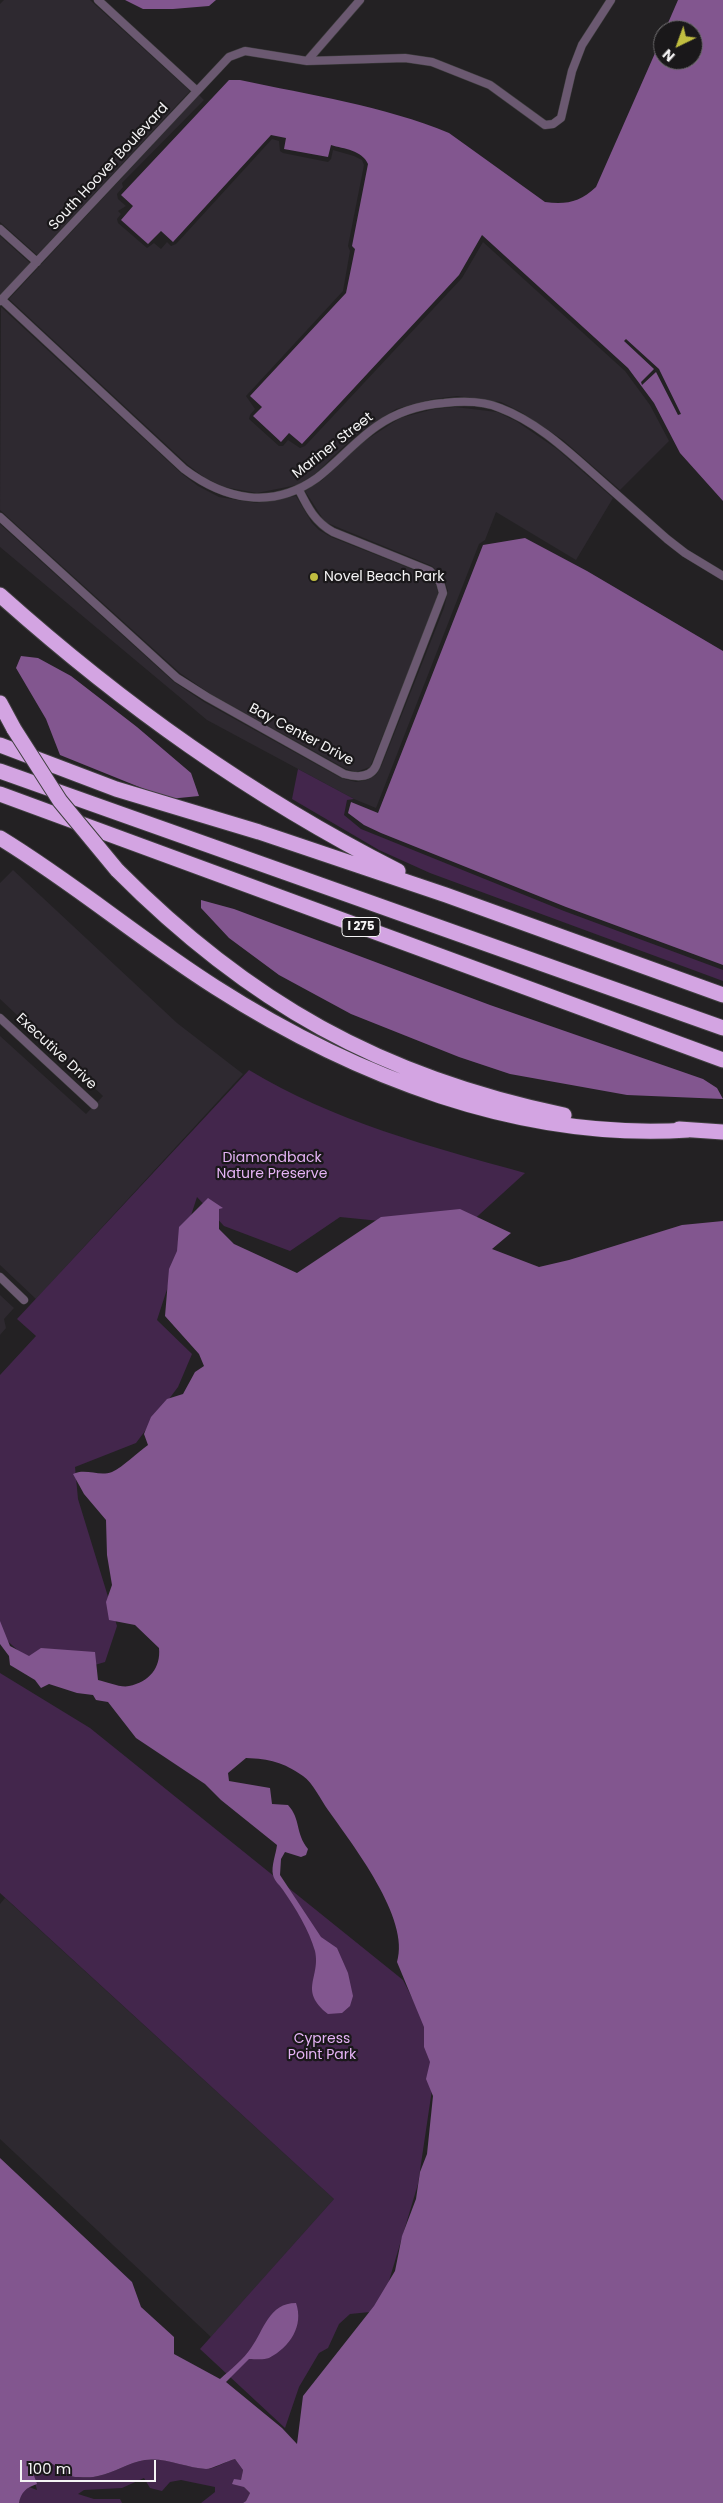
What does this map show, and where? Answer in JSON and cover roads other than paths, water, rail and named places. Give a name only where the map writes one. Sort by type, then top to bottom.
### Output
[{"type":"highway","points":[[0,595],[114,692],[202,756],[299,817],[446,895]]},
{"type":"highway","points":[[0,703],[60,801],[117,870],[154,907],[223,966],[282,1006],[373,1055],[440,1082],[534,1109],[565,1116],[688,1130],[723,1132]]},
{"type":"highway","points":[[0,745],[116,789],[259,832],[446,895],[723,995]]},
{"type":"highway","name":"I 275","points":[[0,771],[723,1028]]},
{"type":"highway","name":"I 275","points":[[0,794],[723,1060]]},
{"type":"highway","points":[[0,838],[215,987],[288,1030],[374,1071],[461,1102],[545,1122],[630,1132],[688,1130]]},
{"type":"street","points":[[98,0],[197,91]]},
{"type":"street","points":[[307,61],[360,0]]},
{"type":"street","points":[[307,61],[405,58],[432,62],[490,85],[545,125],[553,124],[560,118],[572,72],[582,45],[596,19],[611,0]]},
{"type":"street","name":"South Hoover Boulevard","points":[[1,301],[230,58],[238,52],[245,50],[307,61]]},
{"type":"street","points":[[0,229],[37,262]]},
{"type":"street","name":"Mariner Street","points":[[1,301],[184,469],[202,482],[221,492],[257,498],[299,490],[318,478],[360,438],[399,413],[434,404],[456,402],[499,407],[526,421],[560,445],[667,539],[685,553],[723,576]]},
{"type":"street","name":"Bay Center Drive","points":[[0,517],[177,678],[207,697],[344,774],[355,778],[365,776],[374,771],[443,593],[440,582],[430,571],[322,526],[313,515],[299,490]]},
{"type":"street","name":"Executive Drive","points":[[0,1018],[94,1105]]},
{"type":"street","points":[[0,1277],[24,1300]]},
{"type":"place","name":"Novel Beach Park","points":[[314,577]]},
{"type":"park label","name":"Diamondback Nature Preserve","points":[[272,1166]]},
{"type":"park label","name":"Cypress Point Park","points":[[322,2048]]}]
